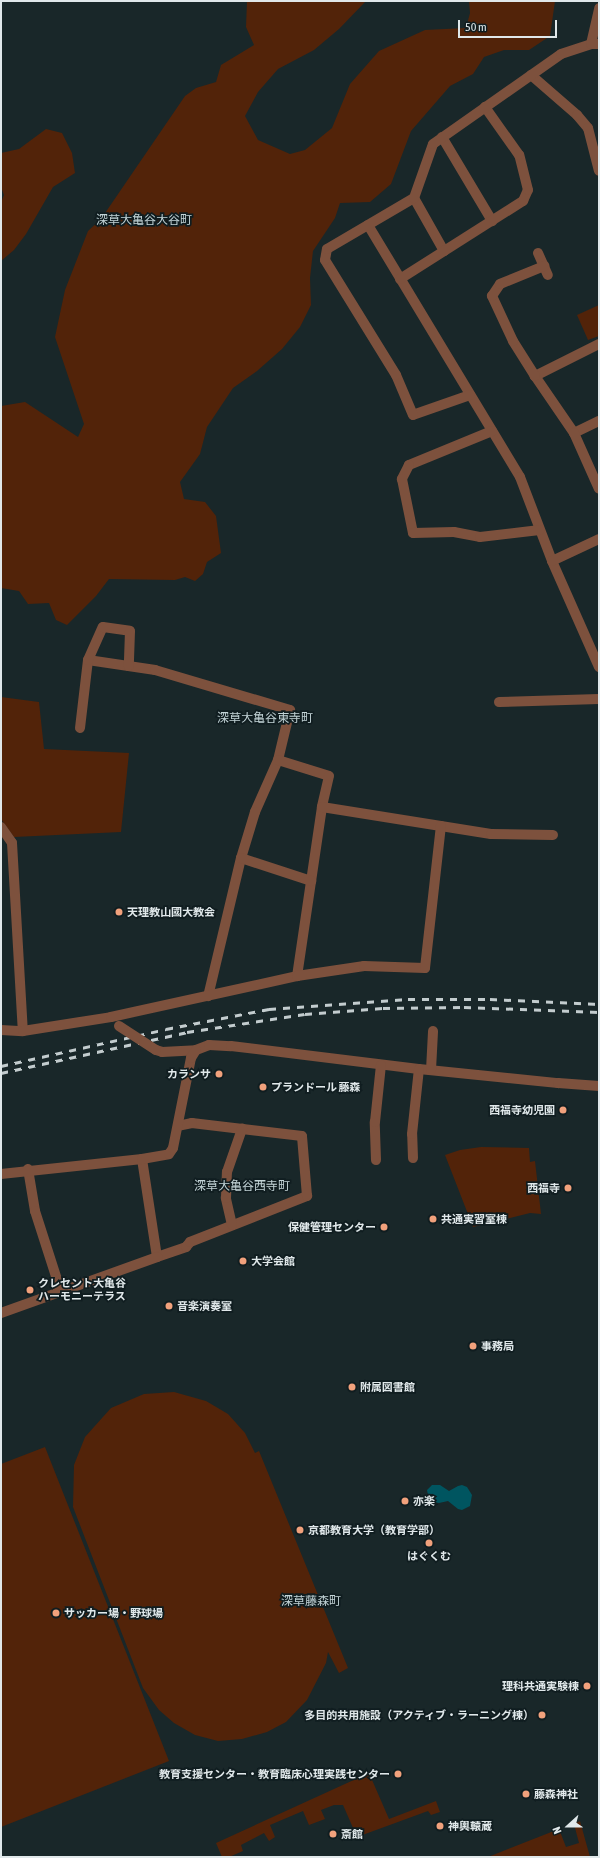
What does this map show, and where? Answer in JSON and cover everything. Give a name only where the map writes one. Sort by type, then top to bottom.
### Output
[{"type":"street","points":[[470,395],[413,415],[396,375],[324,260],[327,249],[414,198],[433,144],[442,137],[561,54],[595,44],[599,8]]},
{"type":"street","points":[[531,75],[577,115],[588,128],[599,171]]},
{"type":"street","points":[[400,279],[523,201],[528,190],[519,155],[486,107]]},
{"type":"street","points":[[442,137],[492,221]]},
{"type":"street","points":[[414,198],[444,251]]},
{"type":"street","points":[[368,225],[520,477],[552,561],[599,666]]},
{"type":"street","points":[[538,253],[546,270],[500,284],[492,296],[513,341],[574,433],[599,489]]},
{"type":"street","points":[[535,376],[599,344]]},
{"type":"street","points":[[574,433],[599,422]]},
{"type":"street","points":[[492,431],[409,465],[402,479],[413,534],[454,532],[480,536],[540,530]]},
{"type":"street","points":[[552,561],[599,539]]},
{"type":"street","points":[[80,728],[88,660],[103,627],[130,631],[129,666]]},
{"type":"street","points":[[88,660],[155,670],[290,710],[278,760],[255,812],[241,858],[208,996]]},
{"type":"street","points":[[500,702],[599,699]]},
{"type":"street","points":[[278,760],[329,776],[322,807],[297,976]]},
{"type":"street","points":[[322,807],[492,834],[553,835]]},
{"type":"street","points":[[1,1030],[23,1031],[111,1017],[297,976],[364,966],[425,968],[441,826]]},
{"type":"street","points":[[1,827],[12,843],[23,1031]]},
{"type":"street","points":[[241,858],[311,881]]},
{"type":"street","points":[[111,1017],[119,1026],[156,1050],[162,1052],[196,1050],[209,1045],[231,1046],[419,1069],[599,1086]]},
{"type":"street","points":[[431,1070],[433,1031]]},
{"type":"street","points":[[1,1174],[142,1159],[164,1156],[172,1152],[191,1058],[196,1050]]},
{"type":"street","points":[[376,1160],[375,1122],[382,1064]]},
{"type":"street","points":[[413,1158],[412,1134],[419,1069]]},
{"type":"street","points":[[1,1313],[186,1247],[190,1242],[308,1196],[302,1136],[192,1123],[178,1126]]},
{"type":"street","points":[[232,1225],[226,1198],[227,1172],[242,1129]]},
{"type":"street","points":[[142,1159],[156,1257]]},
{"type":"street","points":[[28,1170],[35,1211],[61,1292]]},
{"type":"shaded area","points":[[247,1],[366,1],[339,29],[314,50],[278,69],[258,92],[245,116],[258,140],[290,154],[305,150],[332,128],[350,84],[379,51],[425,30],[466,28],[470,13],[469,1],[555,1],[550,36],[529,50],[504,50],[484,57],[473,74],[450,86],[411,131],[391,184],[370,202],[340,203],[335,218],[313,251],[310,278],[311,305],[300,327],[282,349],[257,371],[233,388],[207,427],[200,454],[180,482],[184,499],[205,502],[216,516],[221,553],[207,562],[203,574],[195,581],[185,577],[175,580],[109,579],[96,596],[67,625],[56,620],[49,603],[28,604],[19,591],[1,588],[1,406],[25,402],[78,437],[84,424],[55,337],[65,290],[88,231],[101,219],[185,96],[196,88],[216,82],[221,65],[254,45],[246,27]]},
{"type":"shaded area","points":[[46,129],[62,133],[72,153],[75,173],[53,187],[26,234],[14,250],[1,261],[1,202],[4,195],[1,187],[1,153],[19,149]]},
{"type":"shaded area","points":[[599,305],[599,336],[588,340],[577,315]]},
{"type":"shaded area","points":[[1,697],[39,702],[44,749],[129,753],[121,832],[14,837],[1,819]]},
{"type":"shaded area","points":[[481,1147],[529,1148],[530,1162],[535,1161],[541,1214],[530,1213],[473,1227],[445,1155],[460,1150]]},
{"type":"shaded area","points":[[174,1392],[206,1401],[228,1414],[245,1433],[255,1453],[259,1451],[348,1668],[339,1673],[328,1652],[326,1663],[307,1700],[286,1722],[267,1732],[242,1739],[218,1741],[195,1735],[174,1723],[159,1710],[143,1688],[73,1507],[74,1465],[85,1437],[111,1408],[144,1394]]},
{"type":"shaded area","name":"サッカー場・野球場","points":[[45,1447],[169,1761],[1,1827],[1,1464]]},
{"type":"shaded area","points":[[369,1773],[389,1819],[436,1801],[440,1812],[431,1815],[428,1811],[357,1837],[343,1805],[334,1805],[321,1810],[325,1819],[309,1825],[303,1811],[270,1825],[275,1837],[269,1841],[264,1833],[241,1845],[243,1851],[229,1857],[222,1857],[216,1843]]},
{"type":"shaded area","points":[[580,1821],[590,1857],[488,1857],[559,1829],[566,1847],[579,1843],[574,1824]]},
{"type":"water","points":[[432,1485],[440,1485],[449,1491],[462,1485],[467,1487],[472,1495],[470,1506],[462,1510],[458,1509],[448,1501],[439,1503],[429,1501],[427,1490]]},
{"type":"railway","points":[[1,1066],[166,1029],[269,1009],[408,999],[490,999],[599,1004]]},
{"type":"railway","points":[[1,1073],[187,1032],[305,1014],[383,1008],[464,1007],[599,1012]]},
{"type":"place","name":"天理教山國大教会","points":[[119,912]]},
{"type":"place","name":"カランサ","points":[[219,1074]]},
{"type":"place","name":"プランドール 藤森","points":[[263,1087]]},
{"type":"place","name":"西福寺幼児園","points":[[563,1110]]},
{"type":"place","name":"西福寺","points":[[568,1188]]},
{"type":"place","name":"共通実習室棟","points":[[433,1219]]},
{"type":"place","name":"保健管理センター","points":[[384,1227]]},
{"type":"place","name":"大学会館","points":[[243,1261]]},
{"type":"place","name":"クレセント大亀谷 ハーモニーテラス","points":[[30,1290]]},
{"type":"place","name":"音楽演奏室","points":[[169,1306]]},
{"type":"place","name":"事務局","points":[[473,1346]]},
{"type":"place","name":"附属図書館","points":[[352,1387]]},
{"type":"place","name":"亦楽","points":[[405,1501]]},
{"type":"place","name":"京都教育大学（教育学部）","points":[[300,1530]]},
{"type":"place","name":"はぐくむ","points":[[429,1543]]},
{"type":"place","name":"サッカー場・野球場","points":[[56,1613]]},
{"type":"place","name":"理科共通実験棟","points":[[587,1686]]},
{"type":"place","name":"多目的共用施設（アクティブ・ラーニング棟）","points":[[542,1715]]},
{"type":"place","name":"教育支援センター・教育臨床心理実践センター","points":[[398,1774]]},
{"type":"place","name":"藤森神社","points":[[526,1794]]},
{"type":"place","name":"神輿轅蔵","points":[[440,1826]]},
{"type":"place","name":"斎館","points":[[333,1834]]},
{"type":"district","name":"深草大亀谷大谷町","points":[[144,221]]},
{"type":"district","name":"深草大亀谷東寺町","points":[[265,719]]},
{"type":"district","name":"深草大亀谷西寺町","points":[[242,1187]]},
{"type":"district","name":"深草藤森町","points":[[311,1602]]}]
